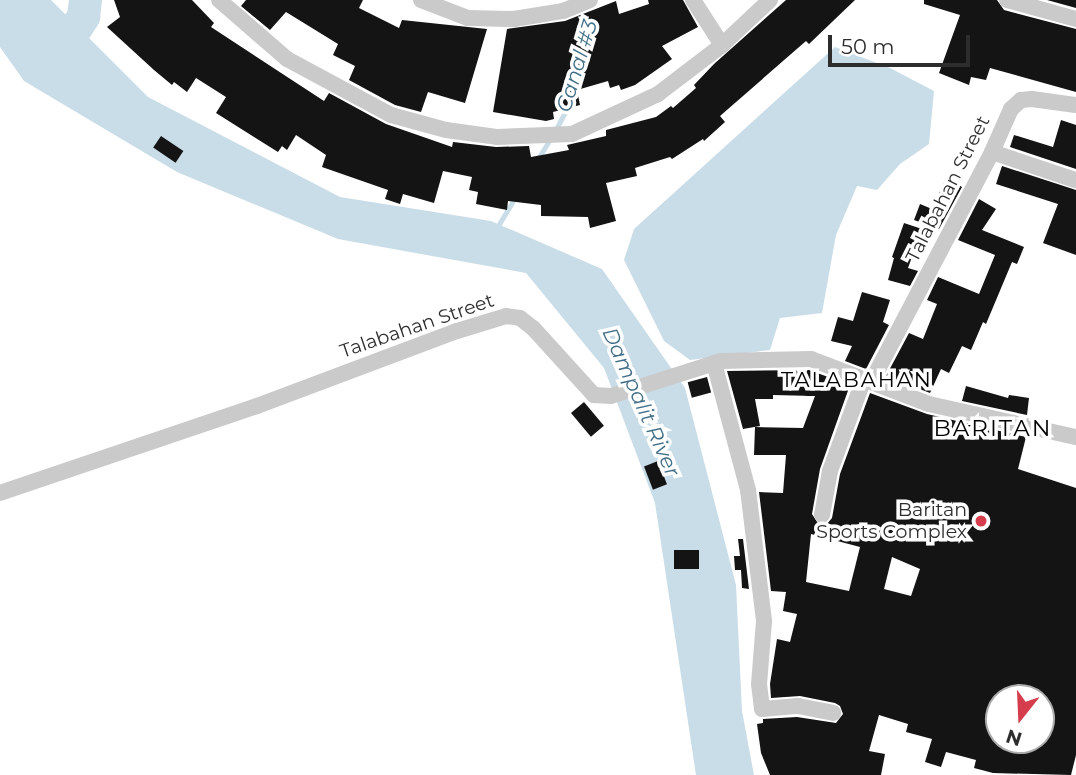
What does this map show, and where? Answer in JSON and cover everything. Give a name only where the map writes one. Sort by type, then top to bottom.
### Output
[{"type":"street","points":[[219,0],[288,59],[391,115],[446,130],[498,136],[572,134],[658,94],[722,45],[771,0]]},
{"type":"street","points":[[421,0],[468,18],[514,19],[563,11],[590,0]]},
{"type":"street","points":[[693,0],[722,45]]},
{"type":"street","points":[[1007,0],[1076,19]]},
{"type":"street","name":"Talabahan Street","points":[[867,380],[875,374],[992,152],[1011,109],[1021,100],[1032,99],[1076,105]]},
{"type":"street","points":[[992,152],[1075,180]]},
{"type":"street","name":"Talabahan Street","points":[[0,493],[257,406],[457,331],[506,316],[520,317],[533,328],[594,396],[617,394],[714,363],[811,359],[929,404],[1076,437]]},
{"type":"street","points":[[714,363],[748,490],[764,621],[760,684],[762,709],[798,706],[833,713]]},
{"type":"street","points":[[822,515],[830,471],[862,384],[867,380]]},
{"type":"water","name":"Dampalit River","points":[[0,0],[51,0],[148,97],[340,197],[491,221],[602,269],[685,388],[736,585],[742,711],[754,775],[696,775],[655,503],[604,368],[526,273],[338,239],[177,172],[24,81],[0,47]]},
{"type":"water","points":[[835,47],[890,68],[934,91],[929,144],[900,164],[877,190],[857,186],[836,235],[822,313],[780,318],[770,350],[690,360],[664,341],[624,260],[634,229]]},
{"type":"building","points":[[114,0],[192,0],[214,23],[211,27],[324,101],[329,93],[386,124],[452,147],[453,142],[496,147],[529,146],[531,157],[569,150],[567,145],[606,136],[606,130],[656,117],[671,106],[673,108],[696,88],[694,85],[714,64],[786,0],[855,0],[809,44],[806,41],[720,116],[725,122],[704,141],[703,139],[672,159],[670,157],[635,168],[637,176],[606,183],[616,221],[590,228],[588,217],[541,216],[541,205],[508,201],[507,210],[476,204],[478,192],[469,190],[472,177],[443,171],[434,203],[403,194],[400,204],[385,199],[388,190],[322,167],[326,155],[296,135],[287,150],[282,146],[278,152],[216,113],[226,97],[196,78],[187,92],[174,82],[172,85],[107,27],[120,17]]},
{"type":"building","points":[[246,0],[363,0],[359,8],[399,28],[402,20],[487,29],[465,103],[428,92],[421,112],[395,105],[349,80],[355,66],[333,55],[338,44],[286,12],[270,30],[241,6]]},
{"type":"building","points":[[648,0],[683,0],[698,27],[662,46],[672,59],[635,85],[621,90],[619,85],[610,88],[608,81],[577,90],[580,105],[553,112],[554,119],[546,121],[493,112],[507,29],[565,21],[616,1],[619,14],[649,4]]},
{"type":"building","points":[[924,0],[997,0],[1004,10],[1076,29],[1076,92],[990,68],[986,80],[971,77],[969,85],[939,73],[960,15],[924,4]]},
{"type":"building","points":[[1047,0],[1076,0],[1076,8]]},
{"type":"building","points":[[1061,120],[1076,125],[1076,169],[1010,147],[1014,135],[1053,147]]},
{"type":"building","points":[[161,136],[183,151],[176,163],[153,148]]},
{"type":"building","points":[[1002,166],[1076,190],[1076,255],[1043,243],[1058,204],[996,184]]},
{"type":"building","points":[[946,178],[962,187],[939,229],[914,220],[920,204],[932,209]]},
{"type":"building","points":[[979,199],[996,209],[982,230],[1024,247],[1017,264],[1012,262],[986,324],[983,322],[971,350],[962,346],[949,373],[941,369],[930,393],[886,376],[909,333],[923,339],[937,304],[927,300],[938,277],[979,294],[995,255],[958,240]]},
{"type":"building","points":[[904,223],[922,229],[908,268],[918,271],[910,286],[888,280],[894,258],[892,257]]},
{"type":"building","points":[[862,292],[890,300],[883,322],[889,325],[866,369],[845,361],[852,346],[831,341],[838,317],[853,321]]},
{"type":"building","points":[[809,370],[850,385],[820,469],[812,514],[819,525],[826,525],[832,518],[840,474],[870,393],[927,414],[1026,437],[1018,469],[1076,488],[1076,755],[1071,775],[993,773],[974,768],[976,760],[946,752],[941,767],[925,762],[932,739],[906,732],[908,724],[879,715],[869,751],[885,754],[881,775],[770,775],[761,753],[757,724],[763,723],[763,719],[797,717],[836,723],[843,714],[840,706],[835,703],[800,696],[771,698],[770,684],[777,639],[790,642],[797,614],[783,611],[786,592],[771,591],[759,492],[783,493],[786,455],[754,455],[755,427],[803,428],[815,396],[773,395],[773,399],[755,399],[760,426],[743,429],[727,371]],"holes":[[[811,534],[860,547],[849,591],[806,582]],[[892,557],[920,569],[911,596],[884,589]]]},
{"type":"building","points":[[707,377],[711,392],[692,398],[688,382]]},
{"type":"building","points":[[966,386],[1008,398],[1009,395],[1029,398],[1027,415],[962,401]]},
{"type":"building","points":[[584,402],[604,426],[591,437],[571,413]]},
{"type":"building","points":[[658,461],[667,484],[653,490],[644,466]]},
{"type":"building","points":[[738,539],[743,539],[749,589],[742,588],[741,570],[735,570],[734,556],[740,556]]},
{"type":"building","points":[[674,550],[699,550],[699,569],[674,569]]},
{"type":"waterway","points":[[67,41],[83,16],[85,0]]},
{"type":"waterway","name":"Canal #3","points":[[556,129],[571,101]]},
{"type":"waterway","name":"Canal #3","points":[[537,160],[550,139]]},
{"type":"waterway","name":"Canal #3","points":[[496,229],[516,196]]},
{"type":"place","name":"Baritan Sports Complex","points":[[981,521]]},
{"type":"district","name":"TALABAHAN","points":[[857,380]]},
{"type":"district","name":"BARITAN","points":[[993,428]]}]
